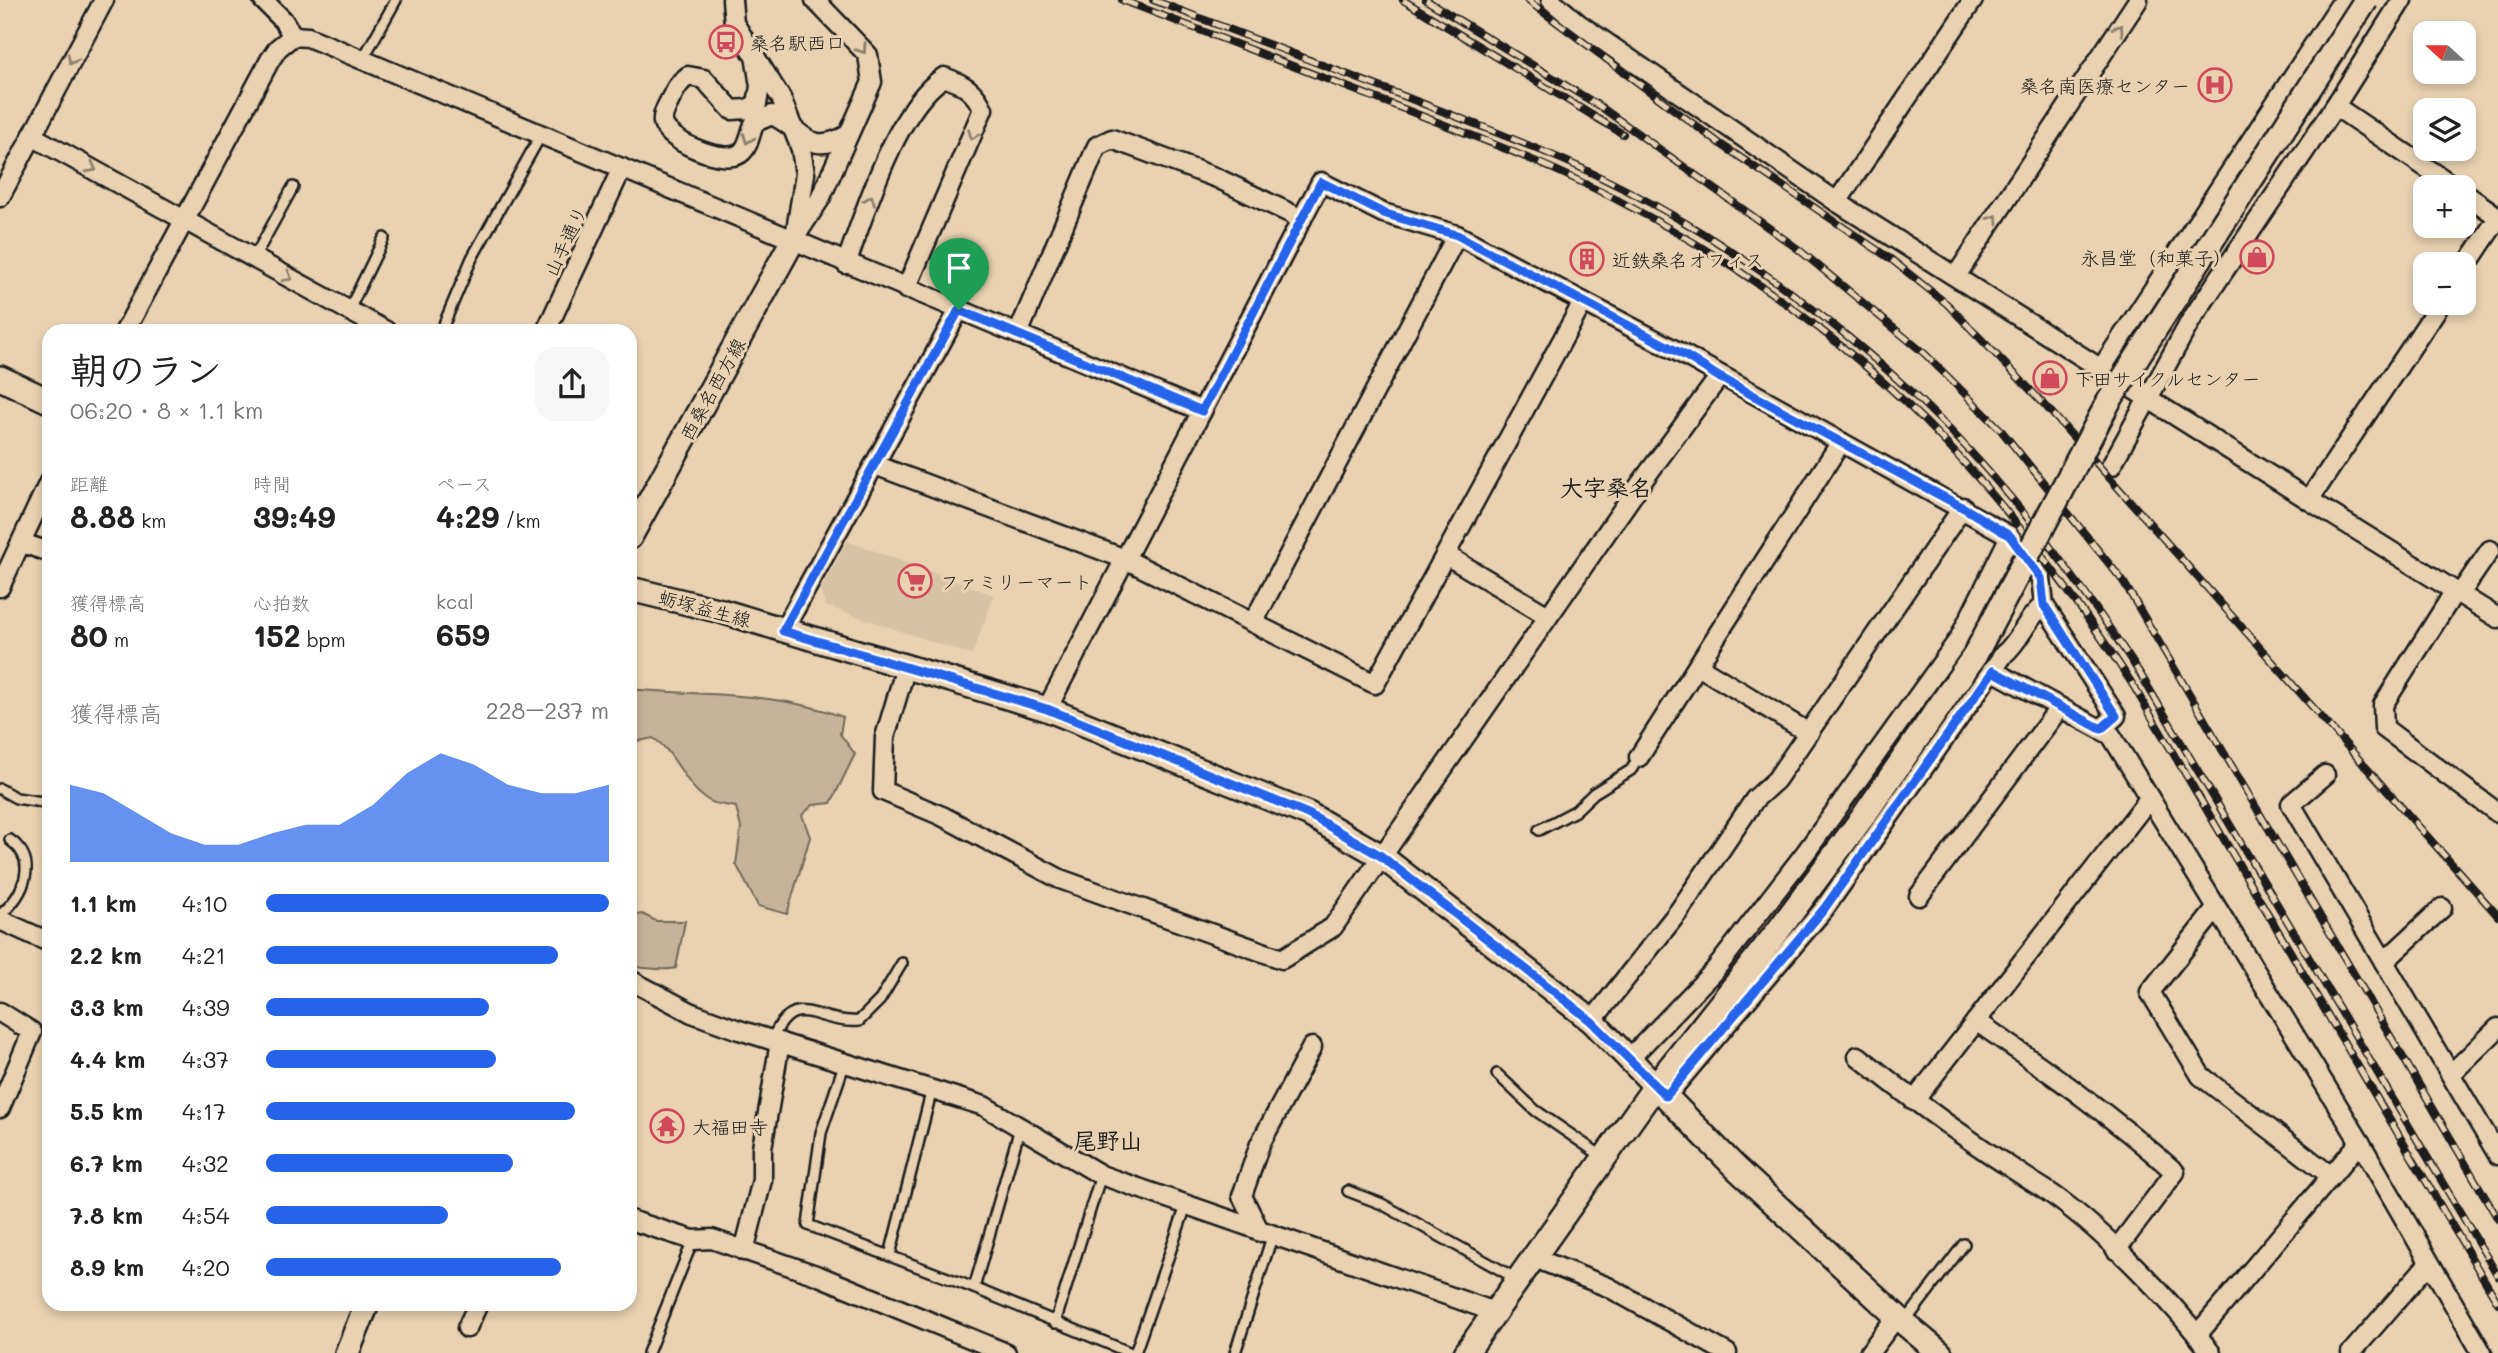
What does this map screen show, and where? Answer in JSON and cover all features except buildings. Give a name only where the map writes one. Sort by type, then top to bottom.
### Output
[{"type":"street","points":[[0,197],[104,0]]},
{"type":"street","points":[[263,0],[283,20],[293,36]]},
{"type":"street","points":[[732,0],[730,8],[734,23],[781,98],[797,134],[805,174],[793,240]]},
{"type":"street","points":[[793,240],[820,199],[872,82],[868,55],[815,0]]},
{"type":"street","points":[[1551,0],[1579,24],[1837,202],[2498,618]]},
{"type":"street","points":[[1837,202],[1973,0]]},
{"type":"street","points":[[1956,276],[2138,0]]},
{"type":"street","points":[[2101,369],[2343,0]]},
{"type":"street","points":[[1661,1090],[1975,655],[2109,401],[2366,0]]},
{"type":"street","points":[[2110,466],[2191,320],[2335,106],[2402,0]]},
{"type":"street","points":[[129,324],[270,60],[278,48],[293,36],[308,37],[364,58],[846,264],[1202,411]]},
{"type":"street","points":[[755,55],[760,86],[757,104],[747,109],[732,110],[704,79],[688,76],[678,83],[664,111],[663,124],[671,137],[722,159],[734,158],[743,151],[755,122],[772,115],[807,141],[824,144],[848,135]]},
{"type":"street","points":[[846,264],[886,159],[928,88],[944,77],[964,84],[977,95],[983,109],[906,289]]},
{"type":"street","points":[[2335,106],[2437,175]]},
{"type":"street","points":[[32,136],[374,324]]},
{"type":"street","points":[[1018,334],[1097,146],[1112,139],[1156,152],[1302,219]]},
{"type":"street","name":"山手通り","points":[[549,324],[622,168]]},
{"type":"street","points":[[1047,709],[1321,182],[1383,213],[1457,235],[1964,508],[2010,536],[2041,578],[2044,605],[2116,716],[2101,729]]},
{"type":"street","points":[[2475,252],[2498,218],[2476,202]]},
{"type":"street","points":[[1254,621],[1457,235]]},
{"type":"street","name":"西桑名西方線","points":[[637,524],[793,240]]},
{"type":"street","points":[[875,465],[1125,559],[1376,684],[1583,302]]},
{"type":"street","points":[[783,631],[959,310]]},
{"type":"street","points":[[2309,500],[2433,315]]},
{"type":"street","points":[[906,667],[885,737],[883,791],[942,816],[1060,879],[1282,959],[1333,927],[1548,616],[1719,377]]},
{"type":"street","points":[[0,378],[42,398]]},
{"type":"street","points":[[1640,757],[1841,442]]},
{"type":"street","points":[[0,587],[42,498]]},
{"type":"street","points":[[1591,1021],[1672,920],[1755,799],[1776,780],[1964,508]]},
{"type":"street","points":[[1630,1058],[1715,970],[1822,830],[1959,639],[1974,603],[2010,536]]},
{"type":"street","points":[[22,543],[42,550]]},
{"type":"street","points":[[2494,552],[2458,592],[2383,705],[2384,728],[2498,813]]},
{"type":"street","points":[[1446,555],[1548,616]]},
{"type":"street","name":"蛎塚益生線","points":[[637,591],[721,611],[1047,709],[1308,814],[1381,856],[1591,1021],[1735,1167],[1940,1353]]},
{"type":"street","points":[[1466,1353],[1532,1256],[1604,1158],[1661,1090],[1824,909],[2012,647],[2031,614],[2044,605]]},
{"type":"street","points":[[1698,666],[1809,733]]},
{"type":"street","points":[[1993,671],[2111,735],[2143,784],[2148,800],[2360,1142],[2482,1353]]},
{"type":"street","points":[[1919,896],[2060,707]]},
{"type":"street","points":[[2325,775],[2291,804],[2498,1155]]},
{"type":"street","points":[[1914,1101],[2148,800]]},
{"type":"street","points":[[2384,962],[2442,908]]},
{"type":"street","points":[[2216,909],[2150,992],[2201,1076],[2331,1176]]},
{"type":"street","points":[[0,918],[42,939]]},
{"type":"street","points":[[637,984],[692,1013],[984,1105],[1101,1175],[1266,1235],[1425,1286],[1495,1312]]},
{"type":"street","points":[[0,1012],[32,1032],[0,1108]]},
{"type":"street","points":[[1976,1021],[2069,1085],[2140,1140],[2175,1172],[2116,1250]]},
{"type":"street","points":[[2451,1074],[2498,1028]]},
{"type":"street","points":[[744,1251],[762,1180],[762,1148],[776,1041]]},
{"type":"street","points":[[1266,1235],[1242,1196],[1260,1144],[1312,1047]]},
{"type":"street","points":[[1858,1056],[1914,1101],[2043,1188],[2116,1250],[2197,1335],[2210,1353]]},
{"type":"street","points":[[2197,1335],[2360,1142]]},
{"type":"street","points":[[637,1222],[693,1240],[712,1239],[819,1276],[1006,1353]]},
{"type":"street","points":[[1532,1256],[1608,1287],[1727,1353]]},
{"type":"street","points":[[2351,1353],[2429,1263]]},
{"type":"street","points":[[347,1353],[364,1311]]},
{"type":"street","points":[[467,1328],[475,1311]]},
{"type":"street","points":[[1869,1353],[1900,1319]]},
{"type":"lane","points":[[364,58],[396,0]]},
{"type":"lane","points":[[445,324],[472,258],[542,133]]},
{"type":"lane","points":[[254,258],[293,187]]},
{"type":"lane","points":[[349,310],[384,237]]},
{"type":"lane","points":[[1539,830],[1575,811],[1594,793],[1632,770],[1640,757]]},
{"type":"lane","points":[[0,789],[16,797],[42,802]]},
{"type":"lane","points":[[0,918],[14,903],[27,872],[25,858],[19,846],[10,840]]},
{"type":"lane","points":[[776,1041],[781,1019],[790,1012],[799,1011],[843,1022],[859,1021],[880,1000],[902,963]]},
{"type":"lane","points":[[845,1062],[821,1133],[808,1224],[1133,1353],[1186,1206]]},
{"type":"lane","points":[[1497,1074],[1535,1110],[1604,1158]]},
{"type":"lane","points":[[890,1255],[932,1087]]},
{"type":"lane","points":[[974,1288],[1020,1128]]},
{"type":"lane","points":[[1055,1323],[1101,1175]]},
{"type":"lane","points":[[1348,1191],[1382,1203],[1517,1279]]},
{"type":"lane","points":[[1236,1353],[1266,1235]]},
{"type":"lane","points":[[648,1353],[693,1240]]},
{"type":"lane","points":[[1900,1319],[1964,1244]]},
{"type":"shaded area","points":[[847,541],[994,595],[972,655],[826,606],[820,591]]},
{"type":"shaded area","points":[[637,689],[765,699],[818,709],[843,717],[840,734],[855,754],[831,803],[813,805],[802,815],[810,837],[787,914],[758,906],[736,864],[741,828],[736,807],[714,803],[700,794],[668,752],[653,738],[637,741]]},
{"type":"shaded area","points":[[642,914],[656,921],[685,921],[676,968],[637,967],[637,915]]},
{"type":"railway","points":[[1122,0],[1515,153],[1627,205],[1677,232],[1772,293],[1818,327],[1903,400],[1969,468],[2019,527],[2066,588],[2131,682],[2498,1303]]},
{"type":"railway","points":[[1153,0],[1524,143],[1642,198],[1689,225],[1782,286],[1869,354],[1910,391],[1975,457],[2026,516],[2074,578],[2141,675],[2498,1276]]},
{"type":"railway","points":[[1403,0],[1623,134]]},
{"type":"railway","points":[[1426,0],[1601,107],[1798,249],[1925,354],[2000,429],[2123,581],[2498,1219]]},
{"type":"railway","points":[[1527,0],[1719,143],[1892,260],[1947,304],[2043,403],[2498,916]]},
{"type":"place","name":"桑名駅西口","points":[[726,42]]},
{"type":"place","name":"桑名南医療センター","points":[[2215,85]]},
{"type":"place","name":"永昌堂（和菓子）","points":[[2257,257]]},
{"type":"place","name":"近鉄桑名オフィス","points":[[1587,259]]},
{"type":"place","name":"下田サイクルセンター","points":[[2050,378]]},
{"type":"place","name":"ファミリーマート","points":[[915,581]]},
{"type":"place","name":"大福田寺","points":[[667,1126]]},
{"type":"district","name":"大字桑名","points":[[1606,487]]},
{"type":"district","name":"尾野山","points":[[1108,1140]]},
{"type":"route","points":[[1321,182],[1383,213],[1457,235],[1686,356],[1719,377],[1964,508],[2010,536],[2041,578],[2044,605],[2116,716],[2101,729],[1993,671],[1824,909],[1666,1096],[1591,1021],[1541,981],[1381,856],[1308,814],[1047,709],[783,631],[959,310],[1202,411],[1321,182]]}]
